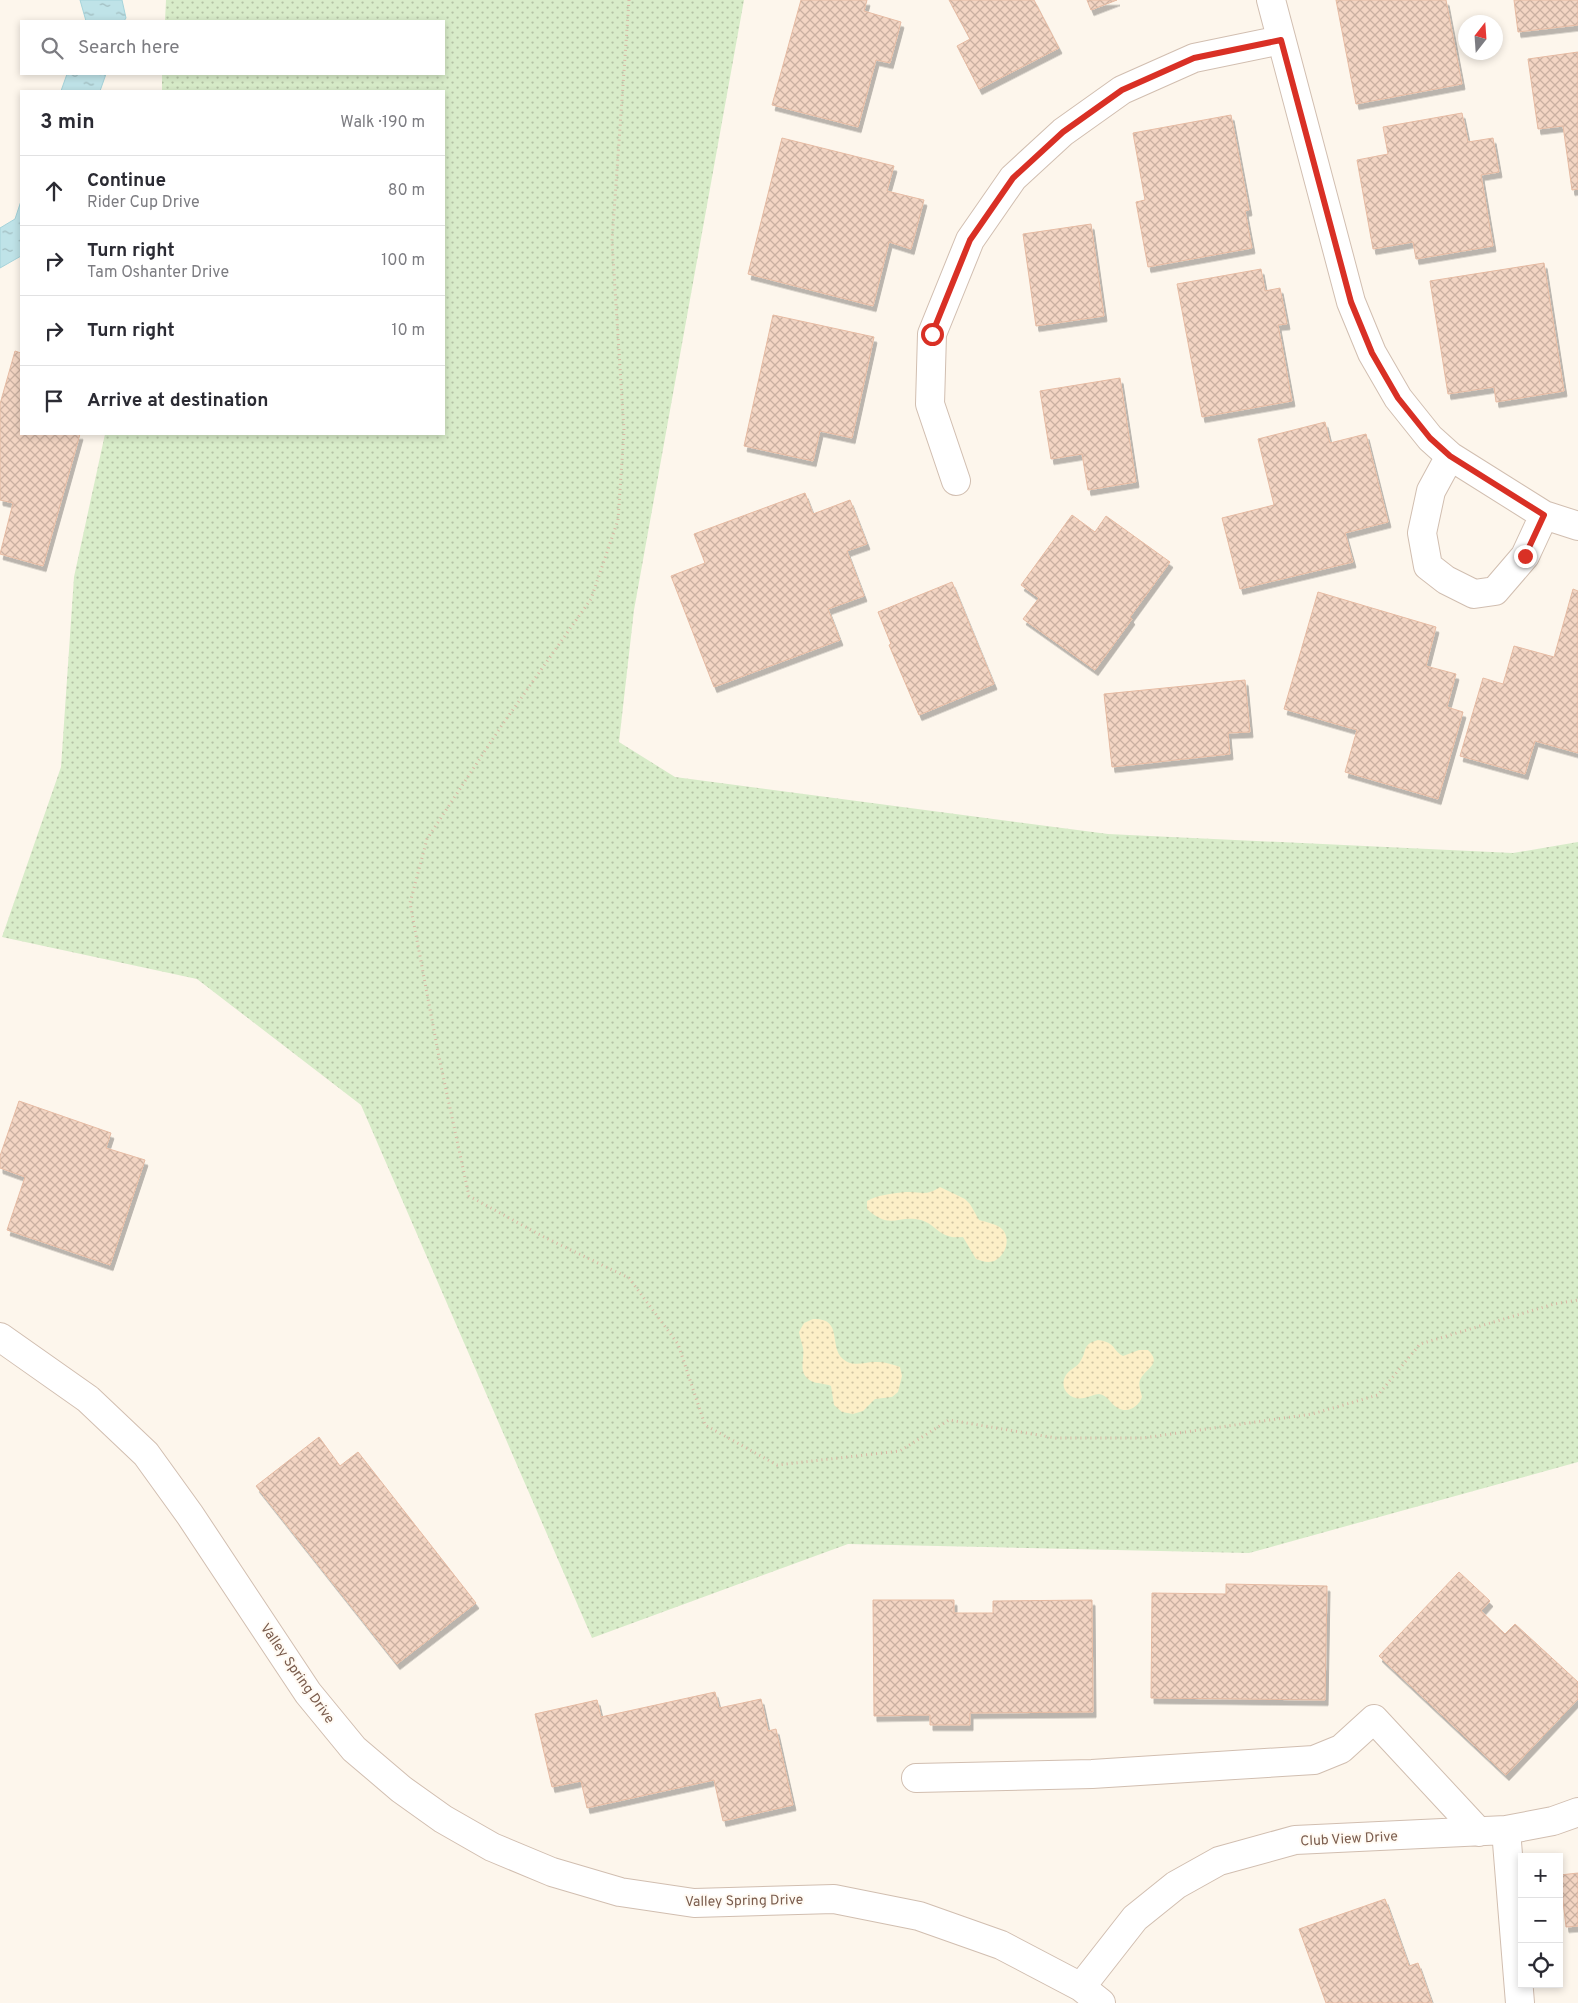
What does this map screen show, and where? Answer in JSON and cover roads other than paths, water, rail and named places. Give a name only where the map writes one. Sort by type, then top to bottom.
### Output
[{"type":"street","points":[[1271,0],[1351,302],[1372,353],[1398,398],[1430,438],[1450,456],[1544,515],[1578,526]]},
{"type":"street","points":[[956,480],[930,404],[932,334],[970,240],[1013,178],[1063,132],[1122,90],[1194,58],[1281,40]]},
{"type":"street","points":[[1450,456],[1430,491],[1422,533],[1428,566],[1446,580],[1474,594],[1495,591],[1525,556],[1544,515]]},
{"type":"street","name":"Valley Spring Drive","points":[[0,1337],[88,1399],[146,1454],[190,1515],[314,1700],[354,1749],[401,1789],[443,1819],[492,1847],[552,1872],[620,1892],[694,1903],[834,1898],[919,1916],[1001,1945],[1091,1995]]},
{"type":"street","points":[[916,1778],[1092,1774],[1314,1760],[1342,1749],[1374,1719],[1493,1831],[1520,2003]]},
{"type":"street","name":"Club View Drive","points":[[1091,1995],[1135,1918],[1176,1885],[1219,1861],[1295,1840],[1493,1831],[1553,1822],[1578,1812]]},
{"type":"water","points":[[80,0],[122,0],[126,18],[125,20],[86,20]]},
{"type":"water","points":[[67,75],[106,75],[100,90],[61,90]]},
{"type":"water","points":[[20,204],[20,257],[0,268],[0,228],[15,219]]}]
